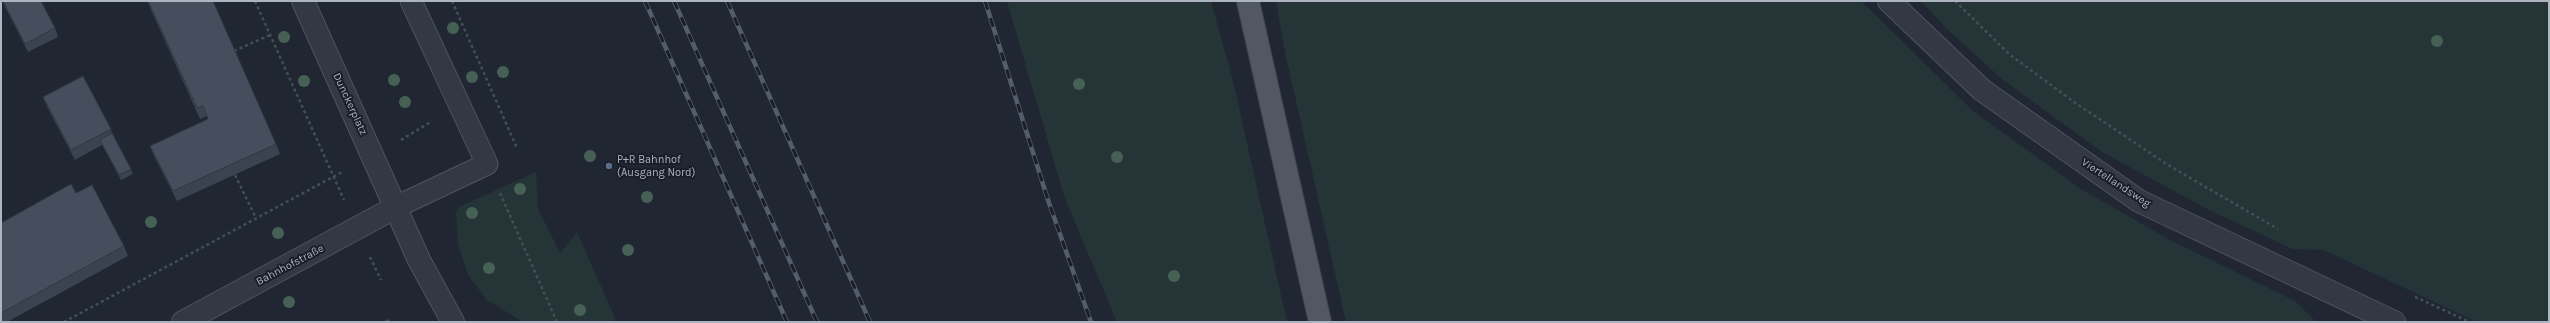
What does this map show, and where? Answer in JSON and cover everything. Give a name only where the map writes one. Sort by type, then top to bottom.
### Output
[{"type":"main road","points":[[1248,1],[1320,322]]},
{"type":"street","name":"Dunckerplatz","points":[[303,1],[419,260],[453,322]]},
{"type":"street","name":"Viertellandsweg","points":[[1889,1],[1982,90],[2139,201],[2381,319]]},
{"type":"street","name":"Bahnhofstraße","points":[[183,322],[358,230],[396,207]]},
{"type":"lane","points":[[396,207],[487,164],[411,1]]},
{"type":"path","points":[[255,1],[381,280]]},
{"type":"path","points":[[452,1],[517,148]]},
{"type":"path","points":[[1955,1],[2009,54],[2074,102],[2168,165],[2281,231]]},
{"type":"path","points":[[234,51],[270,35]]},
{"type":"path","points":[[398,141],[437,118]]},
{"type":"path","points":[[487,164],[557,322]]},
{"type":"path","points":[[235,175],[256,218]]},
{"type":"path","points":[[64,322],[334,176]]},
{"type":"path","points":[[2414,296],[2470,322]]},
{"type":"shaded area","points":[[1007,1],[1211,1],[1233,81],[1287,322],[1117,322],[1064,196]]},
{"type":"shaded area","points":[[1276,1],[1861,1],[1973,111],[2081,189],[2168,239],[2295,301],[2316,322],[1346,322],[1285,52]]},
{"type":"shaded area","points":[[1921,1],[2549,1],[2549,322],[2477,322],[2324,250],[2293,249],[2211,211],[2102,152],[2003,80],[1946,28]]},
{"type":"shaded area","points":[[536,172],[538,209],[560,253],[577,232],[615,318],[613,322],[523,322],[487,300],[468,275],[458,244],[456,212],[459,207]]},
{"type":"building","points":[[3,1],[41,1],[55,28],[25,44]]},
{"type":"building","points":[[148,1],[213,1],[276,144],[173,191],[150,146],[208,119],[203,106],[197,108]]},
{"type":"building","points":[[83,76],[111,129],[71,150],[43,97]]},
{"type":"building","points":[[112,133],[131,169],[119,175],[100,140]]},
{"type":"building","points":[[71,184],[76,193],[92,185],[124,246],[1,313],[1,223]]},
{"type":"building","points":[[389,319],[390,322],[382,322]]},
{"type":"railway","points":[[645,1],[787,322]]},
{"type":"railway","points":[[674,1],[817,322]]},
{"type":"railway","points":[[727,1],[870,322]]},
{"type":"railway","points":[[985,1],[1049,203],[1091,322]]},
{"type":"place","name":"P+R Bahnhof (Ausgang Nord)","points":[[609,166]]}]
